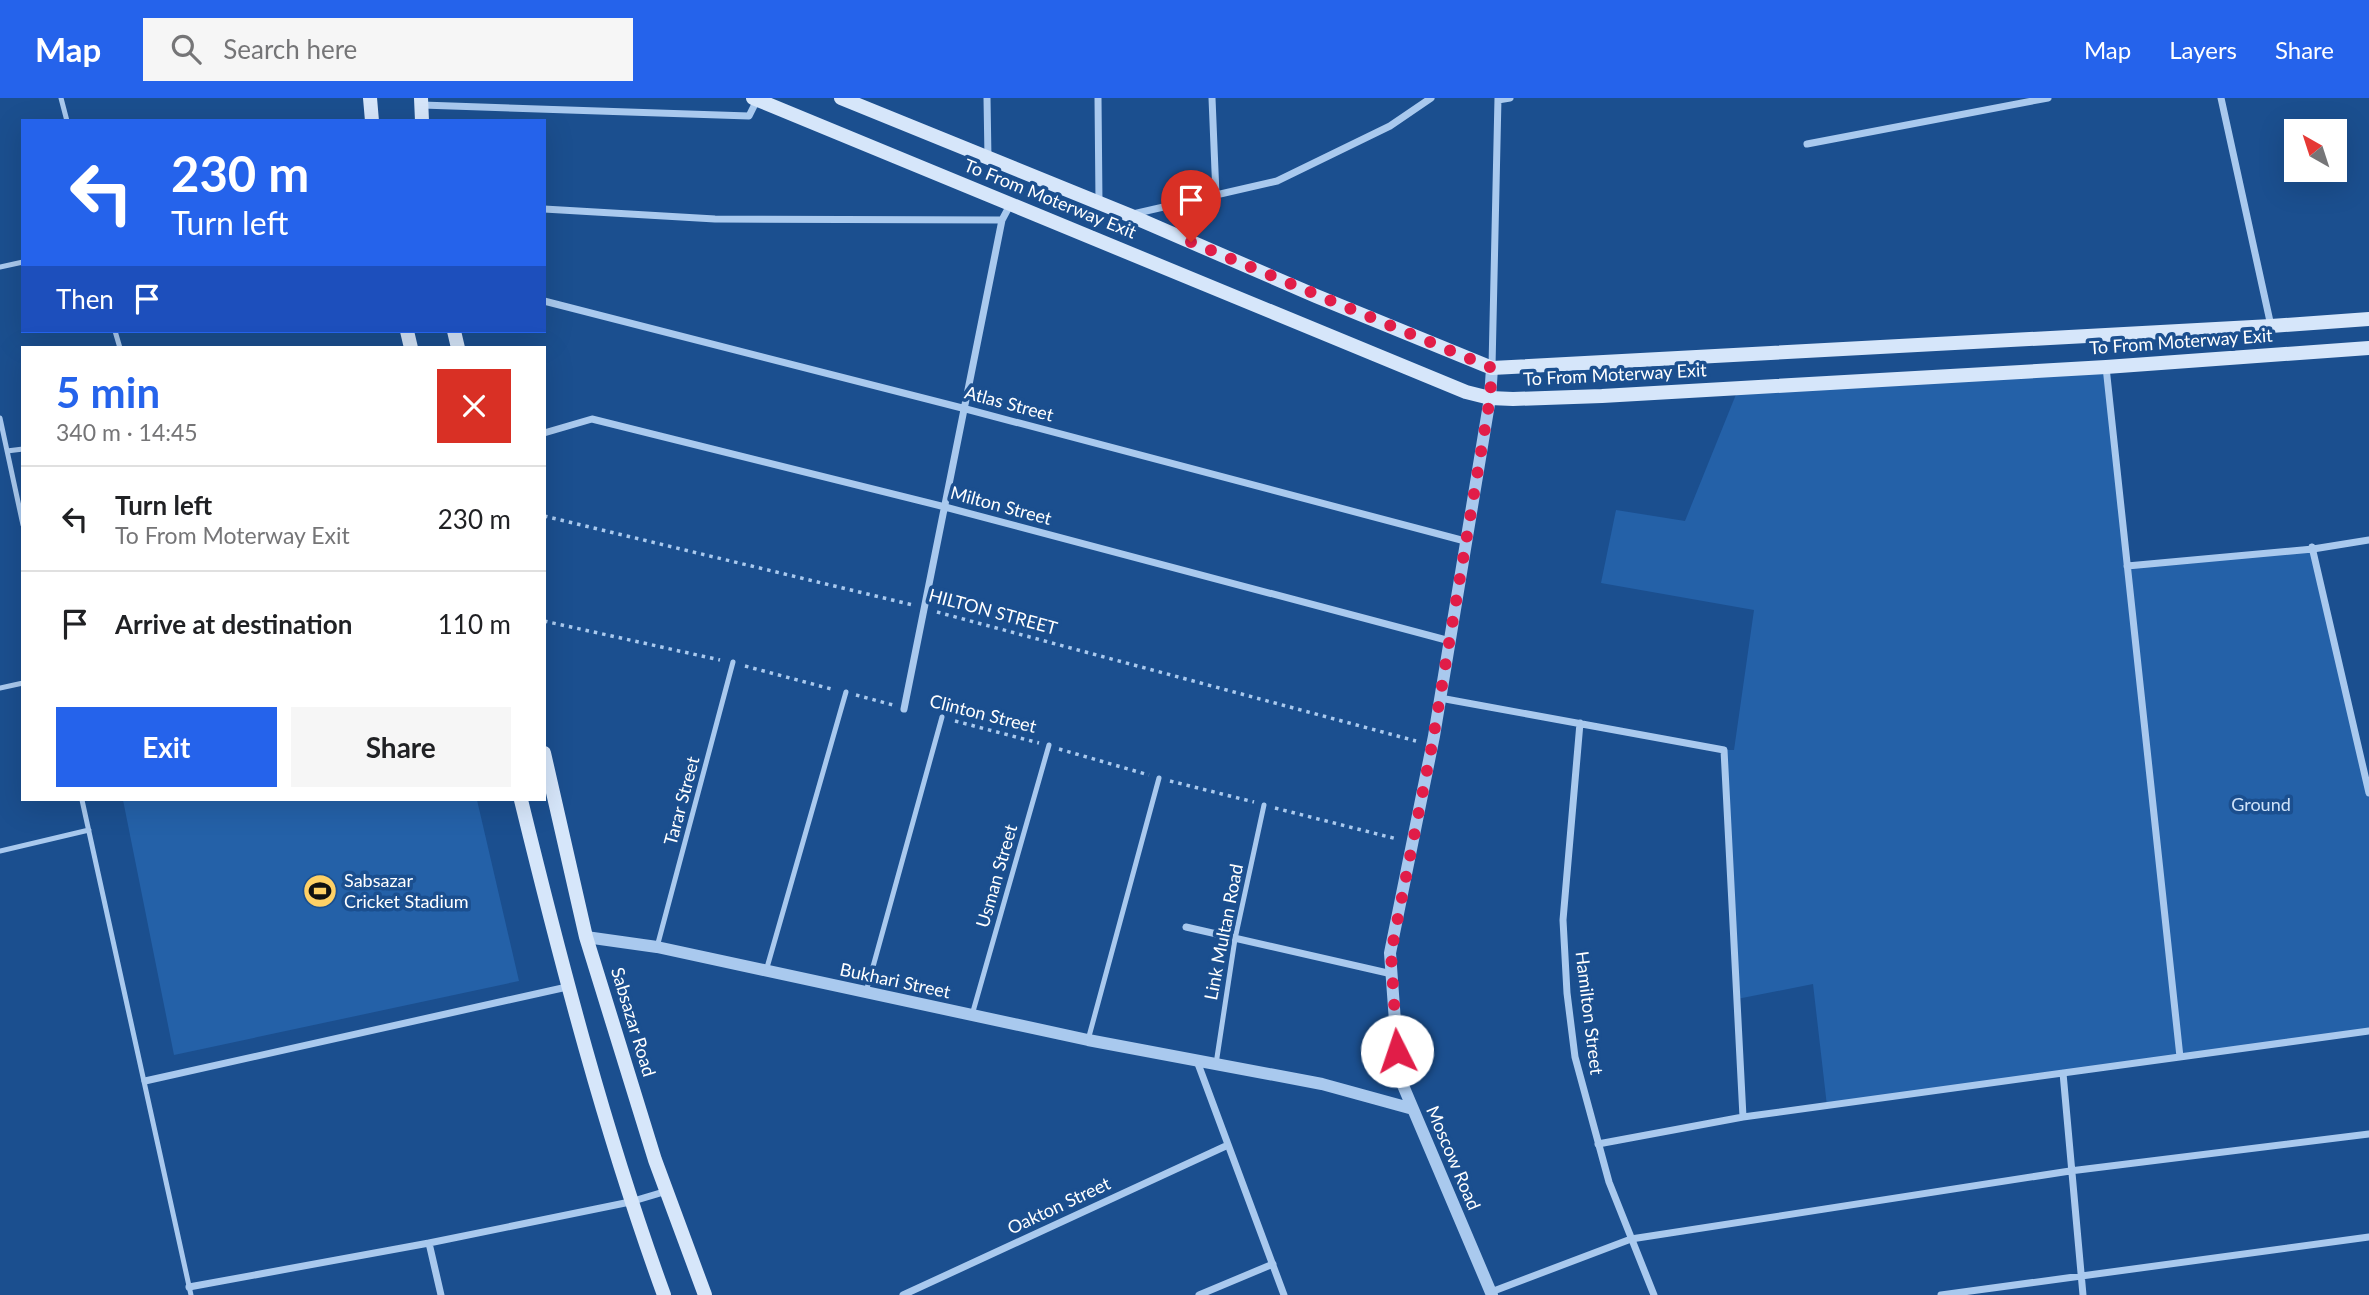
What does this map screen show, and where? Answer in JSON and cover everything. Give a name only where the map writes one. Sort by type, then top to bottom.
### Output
[{"type":"main road","points":[[370,98],[372,119]]},
{"type":"main road","name":"To From Moterway Exit","points":[[841,98],[871,104],[988,158],[1492,368],[2369,319]]},
{"type":"main road","name":"To From Moterway Exit","points":[[755,99],[1466,392],[1490,398],[1602,396],[2106,367],[2369,348]]},
{"type":"main road","name":"Sabsazar Road","points":[[546,762],[586,937],[667,1191],[705,1295]]},
{"type":"main road","points":[[521,801],[567,987],[630,1202],[664,1295]]},
{"type":"street","points":[[987,98],[988,158]]},
{"type":"street","points":[[1098,98],[1099,203]]},
{"type":"street","points":[[1212,98],[1216,195]]},
{"type":"street","points":[[1129,215],[1277,181],[1390,126],[1431,98]]},
{"type":"street","points":[[1492,368],[1498,99],[1510,98]]},
{"type":"street","points":[[1807,144],[2048,98]]},
{"type":"street","points":[[2221,98],[2271,326]]},
{"type":"street","points":[[421,102],[749,117],[755,99]]},
{"type":"street","points":[[904,709],[1002,220],[1010,205]]},
{"type":"street","points":[[546,209],[715,219],[1002,220]]},
{"type":"street","name":"Atlas Street","points":[[546,302],[1465,541]]},
{"type":"street","points":[[2106,367],[2180,1057]]},
{"type":"street","name":"Moscow Road","points":[[1491,1293],[1399,1076],[1391,953],[1450,641],[1490,398],[1492,368]]},
{"type":"street","name":"Milton Street","points":[[546,432],[592,419],[945,508],[1450,641]]},
{"type":"street","points":[[2127,566],[2369,540]]},
{"type":"street","points":[[2313,548],[2369,793]]},
{"type":"street","points":[[1440,698],[1724,750],[1743,1117]]},
{"type":"street","name":"Hamilton Street","points":[[1580,723],[1563,920],[1567,993],[1575,1057],[1608,1182],[1654,1295]]},
{"type":"street","points":[[1186,927],[1392,974]]},
{"type":"street","name":"Bukhari Street","points":[[586,937],[657,947],[1088,1040],[1322,1084],[1413,1109]]},
{"type":"street","points":[[145,1082],[567,987]]},
{"type":"street","points":[[1598,1144],[1743,1117],[2369,1031]]},
{"type":"street","points":[[1196,1060],[1284,1295]]},
{"type":"street","points":[[2063,1073],[2083,1295]]},
{"type":"street","points":[[1491,1293],[1631,1240],[2070,1171],[2369,1134]]},
{"type":"street","name":"Oakton Street","points":[[904,1295],[1228,1145]]},
{"type":"street","points":[[190,1291],[630,1202],[667,1191]]},
{"type":"street","points":[[1941,1295],[2369,1237]]},
{"type":"street","points":[[429,1243],[441,1295]]},
{"type":"street","points":[[1199,1295],[1273,1264]]},
{"type":"street","points":[[925,1286],[928,1295]]},
{"type":"lane","points":[[61,98],[66,119]]},
{"type":"lane","points":[[0,267],[21,262]]},
{"type":"lane","points":[[0,418],[21,516]]},
{"type":"lane","points":[[7,451],[21,449]]},
{"type":"lane","name":"Tarar Street","points":[[657,947],[733,663]]},
{"type":"lane","points":[[0,688],[21,683]]},
{"type":"lane","points":[[766,971],[846,692]]},
{"type":"lane","points":[[866,992],[942,717]]},
{"type":"lane","name":"Usman Street","points":[[972,1015],[1049,745]]},
{"type":"lane","points":[[1088,1040],[1159,778]]},
{"type":"lane","points":[[82,801],[190,1291]]},
{"type":"lane","name":"Link Multan Road","points":[[1216,1064],[1235,939],[1264,805]]},
{"type":"lane","points":[[0,851],[89,830]]},
{"type":"path","name":"HILTON STREET","points":[[546,516],[925,608],[1432,745]]},
{"type":"path","name":"Clinton Street","points":[[546,621],[733,663],[904,709]]},
{"type":"path","name":"Clinton Street","points":[[942,717],[1159,778],[1412,843]]},
{"type":"green space","name":"Ground","points":[[2106,367],[2128,566],[2312,547],[2369,793],[2369,1031],[1827,1106],[1813,984],[1737,999],[1724,750],[1734,750],[1754,610],[1601,583],[1616,510],[1685,521],[1739,387]]},
{"type":"green space","name":"Sabsazar Cricket Stadium","points":[[123,801],[477,801],[519,981],[174,1055]]},
{"type":"place","name":"Sabsazar Cricket Stadium","points":[[320,891]]},
{"type":"route","points":[[1191,242],[1492,368],[1490,398],[1432,745],[1391,953],[1397,1051]]}]
